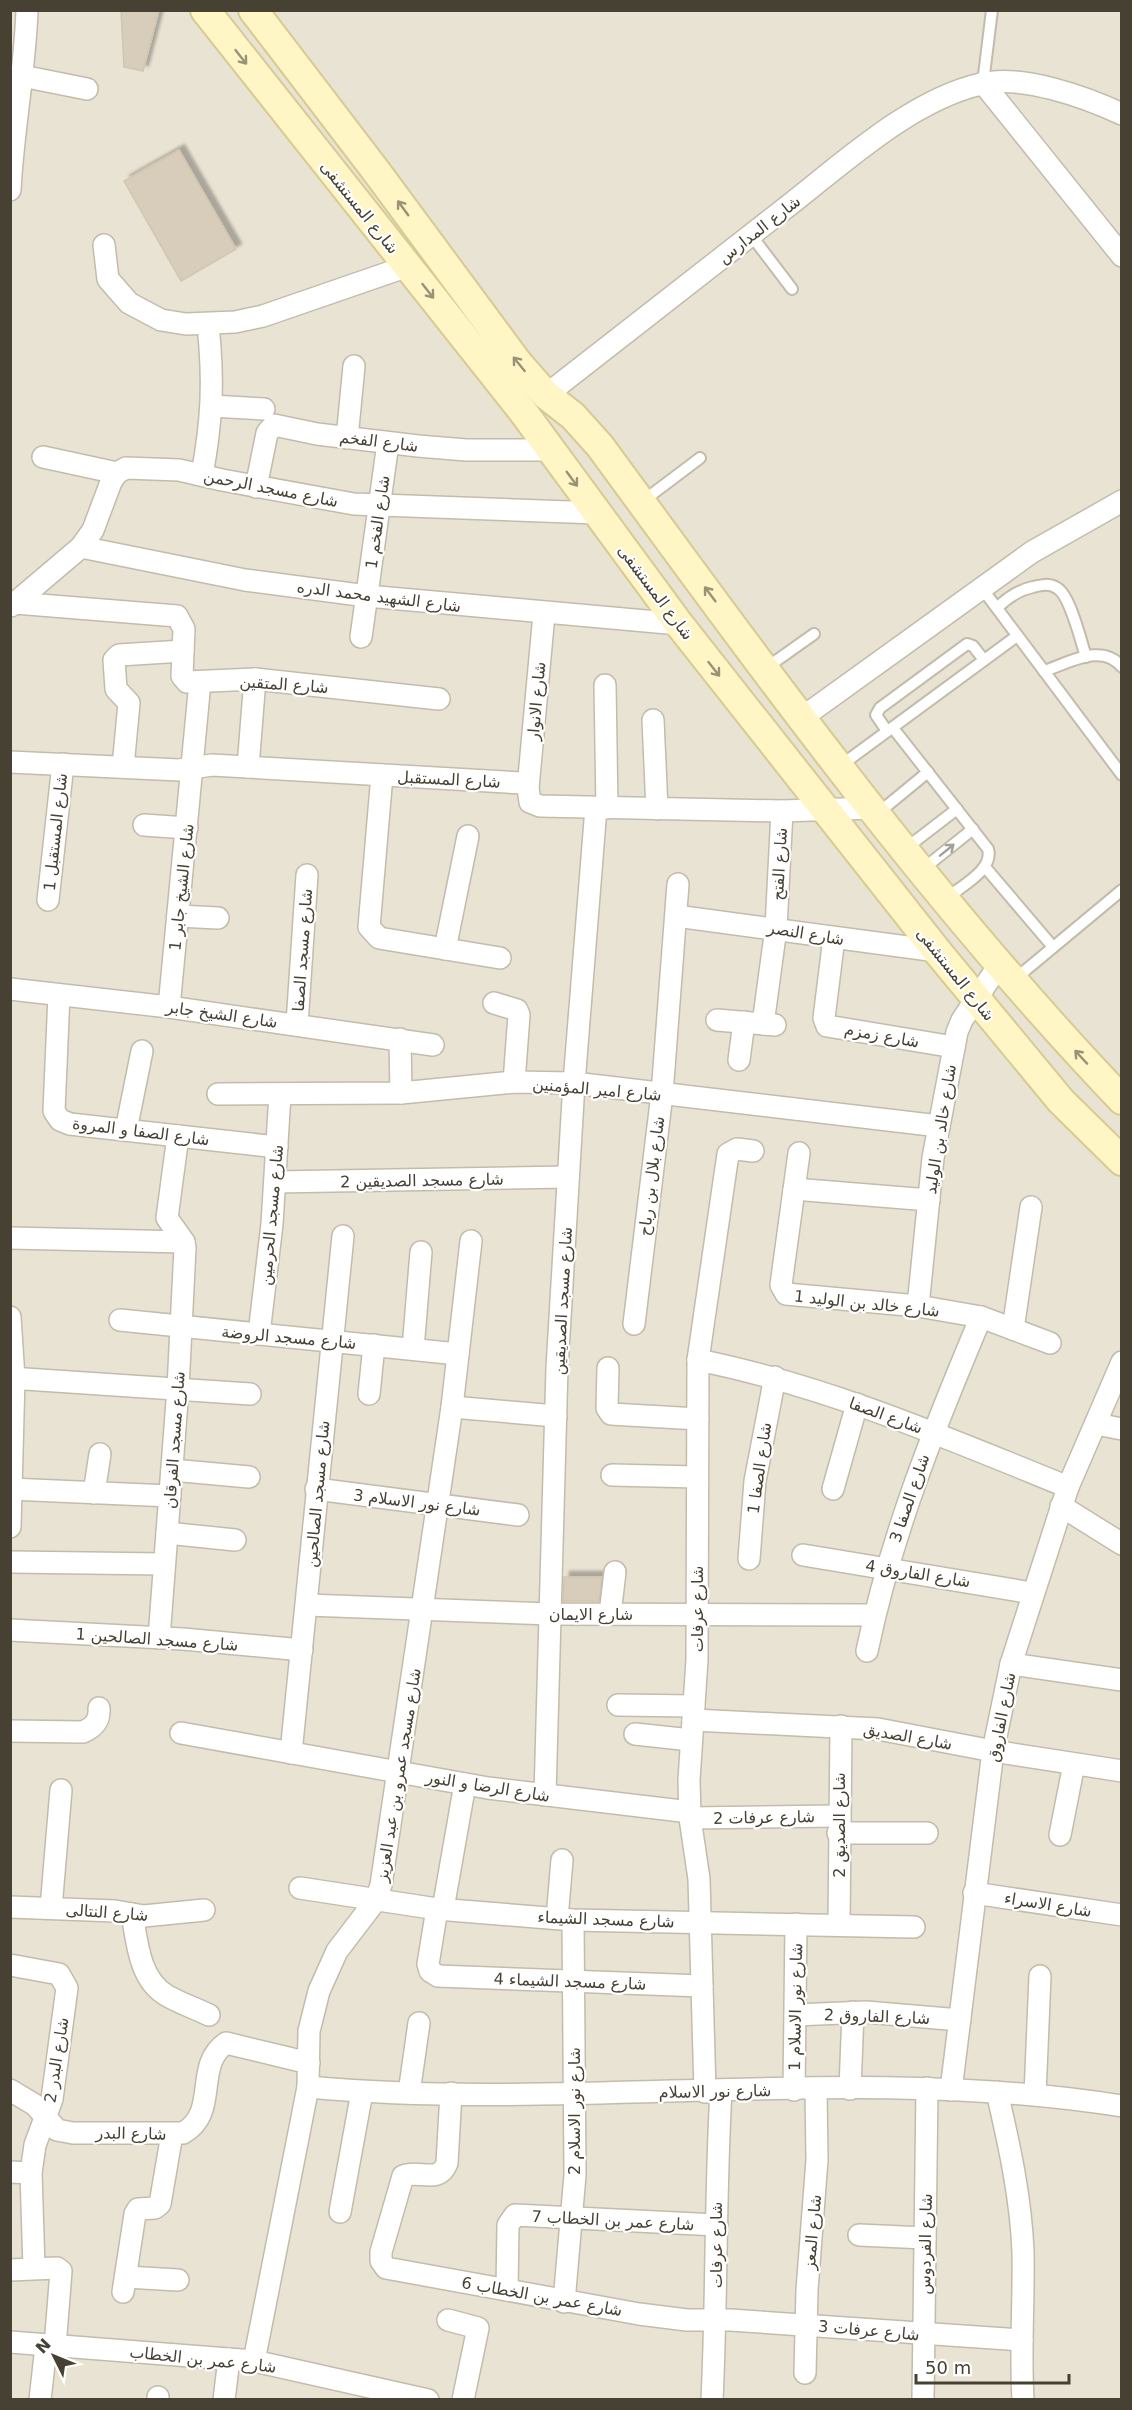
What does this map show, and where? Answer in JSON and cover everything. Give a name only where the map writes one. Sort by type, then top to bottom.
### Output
[{"type":"street","points":[[10,190],[13,133],[22,76],[27,10]]},
{"type":"street","name":"شارع المستشفى","points":[[205,10],[551,450],[679,624],[936,951],[1061,1101],[1122,1161]]},
{"type":"street","name":"شارع المستشفى","points":[[253,10],[376,171],[510,354],[546,394],[559,402],[587,431],[912,860],[1006,973],[1122,1100]]},
{"type":"street","points":[[22,76],[87,89]]},
{"type":"street","points":[[983,83],[1020,84],[1056,89],[1122,114]]},
{"type":"street","points":[[983,83],[1122,256]]},
{"type":"street","name":"شارع المدارس","points":[[546,394],[906,118],[956,92],[983,83]]},
{"type":"street","points":[[348,193],[376,171]]},
{"type":"street","points":[[104,245],[108,279],[129,303],[161,320],[208,325],[235,322],[290,309],[408,266]]},
{"type":"street","points":[[202,475],[212,406],[213,373],[208,325]]},
{"type":"street","points":[[347,438],[354,366]]},
{"type":"street","points":[[212,406],[264,409]]},
{"type":"street","name":"شارع الفخم","points":[[256,486],[267,433],[274,425],[388,443],[466,450],[551,450]]},
{"type":"street","name":"شارع الفخم 1","points":[[361,637],[388,443]]},
{"type":"street","points":[[13,604],[81,547],[93,530],[117,473],[43,457]]},
{"type":"street","name":"شارع مسجد الرحمن","points":[[117,473],[136,466],[179,470],[256,486],[379,506],[597,513]]},
{"type":"street","points":[[803,717],[1032,552],[1122,501]]},
{"type":"street","points":[[628,556],[663,531]]},
{"type":"street","name":"شارع الشهيد محمد الدره","points":[[81,547],[245,580],[367,596],[544,614],[679,624]]},
{"type":"street","points":[[13,604],[177,616],[184,629],[183,680],[200,682]]},
{"type":"street","name":"شارع الانوار","points":[[528,788],[544,614]]},
{"type":"street","points":[[123,767],[129,703],[116,688],[114,660],[119,655],[183,651]]},
{"type":"street","points":[[248,767],[255,679]]},
{"type":"street","name":"شارع المتقين","points":[[200,682],[255,679],[439,699]]},
{"type":"street","name":"شارع الشيخ جابر 1","points":[[169,1007],[200,682]]},
{"type":"street","name":"شارع مسجد الصديقين","points":[[545,1795],[556,1416],[568,1177],[574,1083],[601,808],[605,684]]},
{"type":"street","points":[[653,720],[657,809]]},
{"type":"street","name":"شارع المستقبل","points":[[10,762],[179,770],[212,765],[522,783],[528,788]]},
{"type":"street","name":"شارع المستقبل 1","points":[[48,900],[63,764]]},
{"type":"street","points":[[382,775],[369,927],[379,938],[500,958]]},
{"type":"street","points":[[528,788],[530,802],[535,805],[782,811],[824,808],[874,811]]},
{"type":"street","name":"شارع الفتح","points":[[739,1060],[761,1024],[776,928],[782,811]]},
{"type":"street","points":[[144,825],[187,828]]},
{"type":"street","points":[[445,949],[468,836]]},
{"type":"street","name":"شارع مسجد الصفا","points":[[297,1024],[307,875]]},
{"type":"street","name":"شارع بلال بن رباح","points":[[634,1324],[662,1094],[678,884]]},
{"type":"street","points":[[178,916],[218,918]]},
{"type":"street","name":"شارع النصر","points":[[676,916],[936,951]]},
{"type":"street","name":"شارع زمزم","points":[[834,938],[824,1018],[827,1026],[954,1047]]},
{"type":"street","name":"شارع خالد بن الوليد","points":[[918,1306],[939,1126],[954,1047],[962,1020],[977,1000],[1006,973]]},
{"type":"street","name":"شارع الشيخ جابر","points":[[10,989],[169,1007],[433,1045]]},
{"type":"street","name":"شارع الصفا و المروة","points":[[59,995],[54,1110],[60,1120],[70,1124],[277,1147]]},
{"type":"street","points":[[494,1003],[517,1010],[519,1015],[514,1082]]},
{"type":"street","points":[[717,1020],[761,1024]]},
{"type":"street","points":[[400,1040],[401,1093]]},
{"type":"street","points":[[126,1130],[142,1051]]},
{"type":"street","name":"شارع امير المؤمنين","points":[[218,1094],[401,1093],[514,1082],[574,1083],[939,1126]]},
{"type":"street","name":"شارع مسجد الحرمين","points":[[259,1335],[275,1182],[280,1094]]},
{"type":"street","points":[[178,1136],[167,1218],[184,1242]]},
{"type":"street","name":"شارع عرفات","points":[[712,2400],[717,2225],[713,2091],[702,1986],[699,1880],[690,1815],[697,1614],[698,1360],[728,1154],[737,1149],[753,1151]]},
{"type":"street","name":"شارع خالد بن الوليد 1","points":[[799,1153],[782,1285],[786,1294],[918,1306],[981,1317],[1050,1342]]},
{"type":"street","name":"شارع مسجد الصديقين 2","points":[[275,1182],[568,1177]]},
{"type":"street","points":[[794,1189],[929,1200]]},
{"type":"street","points":[[1012,1329],[1031,1207]]},
{"type":"street","name":"شارع مسجد الصالحين","points":[[291,1753],[343,1236]]},
{"type":"street","points":[[10,1238],[184,1242]]},
{"type":"street","name":"شارع مسجد عمرو بن عبد العزيز","points":[[254,2361],[308,2087],[309,2031],[319,1991],[337,1951],[376,1900],[381,1886],[452,1407],[471,1241]]},
{"type":"street","name":"شارع مسجد الفرقان","points":[[159,1638],[178,1388],[184,1242]]},
{"type":"street","points":[[413,1349],[421,1252]]},
{"type":"street","points":[[10,1317],[12,1378],[10,1527]]},
{"type":"street","name":"شارع الصفا 3","points":[[867,1651],[885,1568],[932,1432],[981,1317]]},
{"type":"street","name":"شارع مسجد الروضة","points":[[120,1320],[458,1354]]},
{"type":"street","points":[[369,1394],[374,1345]]},
{"type":"street","name":"شارع الصفا","points":[[698,1360],[775,1377],[932,1432],[1065,1497],[1122,1544]]},
{"type":"street","name":"شارع الفاروق","points":[[951,2090],[993,1751],[1011,1665],[1032,1593],[1065,1497],[1122,1362]]},
{"type":"street","points":[[608,1368],[607,1408],[611,1414],[698,1419]]},
{"type":"street","name":"شارع الصفا 1","points":[[749,1559],[755,1481],[775,1377]]},
{"type":"street","points":[[12,1378],[250,1394]]},
{"type":"street","points":[[833,1489],[857,1404]]},
{"type":"street","points":[[452,1407],[556,1416]]},
{"type":"street","points":[[1096,1424],[1122,1430]]},
{"type":"street","points":[[94,1493],[100,1454]]},
{"type":"street","points":[[172,1470],[249,1477]]},
{"type":"street","points":[[612,1475],[697,1477]]},
{"type":"street","points":[[11,1489],[170,1496]]},
{"type":"street","name":"شارع نور الاسلام 3","points":[[316,1490],[518,1515]]},
{"type":"street","points":[[167,1533],[235,1540]]},
{"type":"street","name":"شارع الفاروق 4","points":[[803,1555],[1032,1593]]},
{"type":"street","points":[[10,1562],[164,1564]]},
{"type":"street","points":[[610,1614],[615,1572]]},
{"type":"street","name":"شارع الايمان","points":[[307,1605],[552,1614],[874,1615]]},
{"type":"street","name":"شارع مسجد الصالحين 1","points":[[10,1630],[159,1638],[302,1650]]},
{"type":"street","points":[[1011,1665],[1122,1680]]},
{"type":"street","points":[[618,1705],[693,1722]]},
{"type":"street","points":[[10,1731],[83,1732],[93,1728],[100,1716],[99,1708]]},
{"type":"street","points":[[635,1734],[693,1722]]},
{"type":"street","name":"شارع الصديق","points":[[693,1722],[878,1729],[993,1751],[1122,1771]]},
{"type":"street","name":"شارع الصديق 2","points":[[838,1925],[841,1726]]},
{"type":"street","name":"شارع الرضا و النور","points":[[181,1733],[465,1784],[690,1815]]},
{"type":"street","points":[[1060,1835],[1074,1764]]},
{"type":"street","points":[[440,1909],[465,1784]]},
{"type":"street","points":[[51,1908],[61,1790]]},
{"type":"street","name":"شارع عرفات 2","points":[[690,1815],[838,1824],[927,1833]]},
{"type":"street","name":"شارع نور الاسلام 2","points":[[562,1860],[565,1919],[572,1982],[575,2092],[572,2218],[564,2302]]},
{"type":"street","name":"شارع مسجد الشيماء","points":[[300,1888],[440,1909],[565,1919],[914,1927]]},
{"type":"street","name":"شارع الاسراء","points":[[974,1893],[1122,1915]]},
{"type":"street","name":"شارع النتالى","points":[[10,1907],[144,1916],[204,1910]]},
{"type":"street","name":"شارع مسجد الشيماء 4","points":[[440,1909],[428,1965],[430,1971],[438,1976],[702,1986]]},
{"type":"street","points":[[132,1914],[140,1960],[151,1980],[164,1994],[209,2015]]},
{"type":"street","name":"شارع نور الاسلام 1","points":[[794,2090],[796,1924]]},
{"type":"street","name":"شارع البدر 2","points":[[10,1965],[59,1974],[67,1988],[52,2099],[35,2145],[21,2172],[34,2268]]},
{"type":"street","points":[[1035,2095],[1040,1976]]},
{"type":"street","points":[[850,2089],[853,2012]]},
{"type":"street","name":"شارع الفاروق 2","points":[[795,2015],[853,2012],[960,2020]]},
{"type":"street","points":[[409,2093],[419,2023]]},
{"type":"street","name":"شارع البدر","points":[[10,2090],[35,2105],[57,2130],[73,2133],[172,2134],[183,2133],[195,2126],[202,2114],[210,2062],[216,2050],[226,2043],[309,2063]]},
{"type":"street","name":"شارع نور الاسلام","points":[[308,2087],[409,2093],[927,2088],[1035,2095],[1122,2106]]},
{"type":"street","name":"شارع الفردوس","points":[[923,2400],[927,2088]]},
{"type":"street","name":"شارع المعز","points":[[805,2373],[807,2290],[817,2160],[816,2090]]},
{"type":"street","points":[[340,2212],[362,2092]]},
{"type":"street","points":[[997,2092],[1010,2152],[1020,2217],[1023,2400]]},
{"type":"street","name":"شارع عمر بن الخطاب 6","points":[[451,2093],[447,2163],[444,2171],[438,2175],[403,2176],[381,2252],[381,2261],[386,2268],[639,2314],[716,2320]]},
{"type":"street","points":[[172,2134],[163,2198],[155,2208],[143,2207],[135,2214],[125,2284],[178,2280]]},
{"type":"street","name":"شارع عمر بن الخطاب 7","points":[[507,2290],[510,2219],[515,2215],[717,2225]]},
{"type":"street","points":[[859,2235],[925,2238]]},
{"type":"street","points":[[10,2270],[57,2268],[62,2277],[40,2400]]},
{"type":"street","points":[[448,2320],[478,2328],[463,2400]]},
{"type":"street","name":"شارع عرفات 3","points":[[716,2320],[1022,2340]]},
{"type":"street","name":"شارع عمر بن الخطاب","points":[[10,2342],[254,2361],[428,2400]]},
{"type":"street","points":[[224,2400],[229,2359]]},
{"type":"lane","points":[[983,83],[992,10]]},
{"type":"lane","points":[[752,235],[792,289]]},
{"type":"lane","points":[[641,502],[700,458]]},
{"type":"lane","points":[[997,608],[1006,599],[1029,588],[1049,585],[1055,587],[1065,597],[1086,657]]},
{"type":"lane","points":[[981,587],[1122,775]]},
{"type":"lane","points":[[766,668],[814,634]]},
{"type":"lane","points":[[840,766],[1017,636]]},
{"type":"lane","points":[[944,900],[985,867],[990,858],[988,849],[928,772],[876,715],[880,708],[967,644],[973,646],[984,660]]},
{"type":"lane","points":[[1044,671],[1086,657],[1107,655],[1122,667]]},
{"type":"lane","points":[[874,811],[928,772]]},
{"type":"lane","points":[[912,860],[957,809]]},
{"type":"lane","points":[[912,860],[973,829]]},
{"type":"lane","points":[[985,867],[1053,947]]},
{"type":"lane","points":[[1006,973],[1053,947],[1122,890]]},
{"type":"shaded area","points":[[11,11],[1121,11],[1121,2399],[11,2399]]},
{"type":"building","points":[[121,10],[159,10],[143,71],[124,67]]},
{"type":"building","points":[[179,150],[236,249],[181,281],[124,181]]},
{"type":"building","points":[[564,1577],[602,1577],[599,1601],[563,1601]]}]
